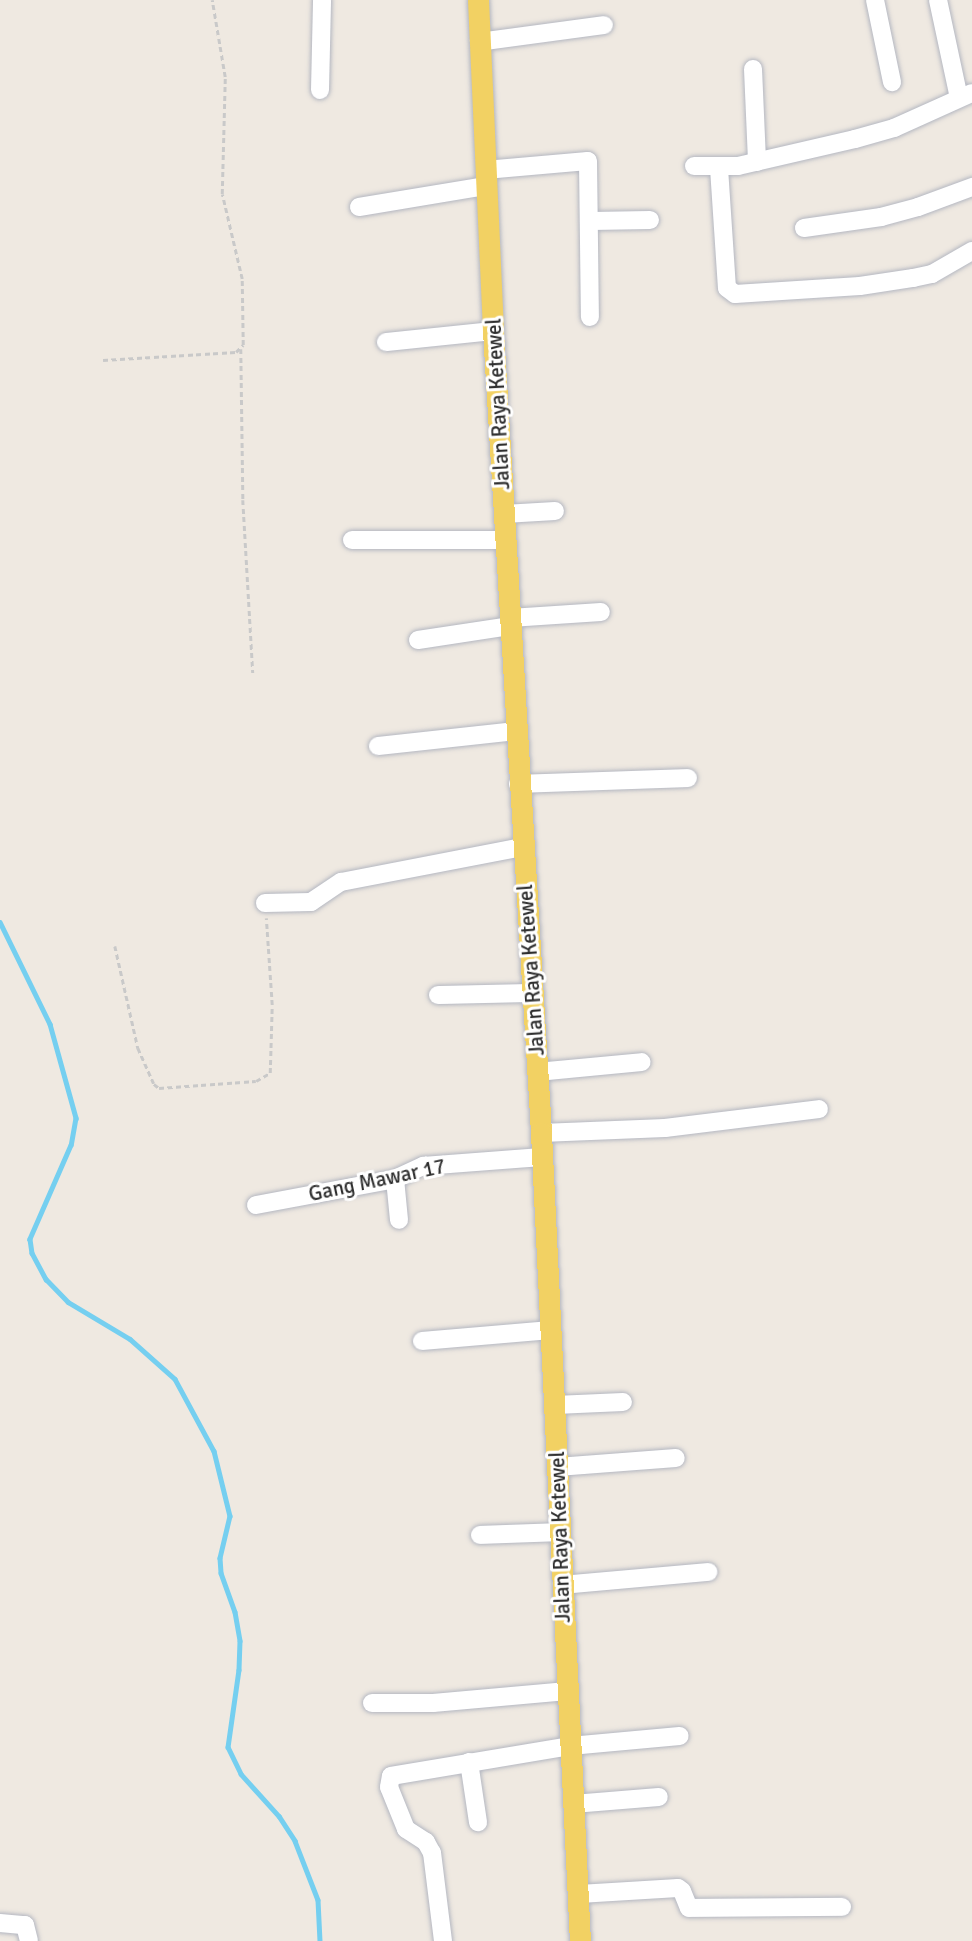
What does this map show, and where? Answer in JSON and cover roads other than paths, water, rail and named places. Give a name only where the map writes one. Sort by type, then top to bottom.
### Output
[{"type":"main road","name":"Jalan Raya Ketewel","points":[[478,0],[493,331],[541,1133],[580,1941]]},
{"type":"street","points":[[320,90],[321,0]]},
{"type":"street","points":[[875,0],[892,82]]},
{"type":"street","points":[[694,166],[719,168],[757,162],[894,128],[966,95],[938,0]]},
{"type":"street","points":[[479,41],[604,25]]},
{"type":"street","points":[[754,69],[757,162]]},
{"type":"street","points":[[359,206],[486,178],[586,160],[589,163],[591,221],[590,317]]},
{"type":"street","points":[[719,168],[727,288],[734,294],[860,286],[914,278],[942,270],[972,251]]},
{"type":"street","points":[[804,228],[881,217],[972,187]]},
{"type":"street","points":[[591,221],[650,220]]},
{"type":"street","points":[[386,342],[493,331]]},
{"type":"street","points":[[504,514],[555,510]]},
{"type":"street","points":[[352,540],[506,540]]},
{"type":"street","points":[[418,640],[510,622],[601,612]]},
{"type":"street","points":[[378,746],[516,731]]},
{"type":"street","points":[[519,784],[688,778]]},
{"type":"street","points":[[265,903],[311,902],[341,882],[522,847]]},
{"type":"street","points":[[439,995],[532,993]]},
{"type":"street","points":[[537,1072],[642,1062]]},
{"type":"street","points":[[541,1133],[665,1128],[819,1109]]},
{"type":"street","name":"Gang Mawar 17","points":[[256,1205],[395,1179],[423,1166],[542,1157]]},
{"type":"street","points":[[395,1179],[399,1220]]},
{"type":"street","points":[[422,1341],[551,1330]]},
{"type":"street","points":[[555,1405],[623,1402]]},
{"type":"street","points":[[557,1467],[676,1458]]},
{"type":"street","points":[[480,1535],[560,1532]]},
{"type":"street","points":[[562,1585],[708,1572]]},
{"type":"street","points":[[372,1703],[432,1703],[567,1691]]},
{"type":"street","points":[[443,1941],[429,1846],[406,1829],[388,1782],[391,1776],[570,1746],[680,1736]]},
{"type":"street","points":[[469,1762],[478,1822]]},
{"type":"street","points":[[573,1804],[659,1797]]},
{"type":"street","points":[[579,1894],[678,1888],[689,1908],[842,1906]]},
{"type":"street","points":[[0,1923],[24,1925],[29,1941]]},
{"type":"waterway","points":[[0,922],[50,1024],[76,1118],[71,1145],[30,1239],[32,1253],[46,1279],[68,1302],[130,1339],[175,1379],[214,1451],[230,1516],[220,1558],[221,1573],[235,1612],[240,1641],[239,1670],[228,1747],[241,1774],[279,1816],[295,1841],[318,1900],[320,1941]]}]
